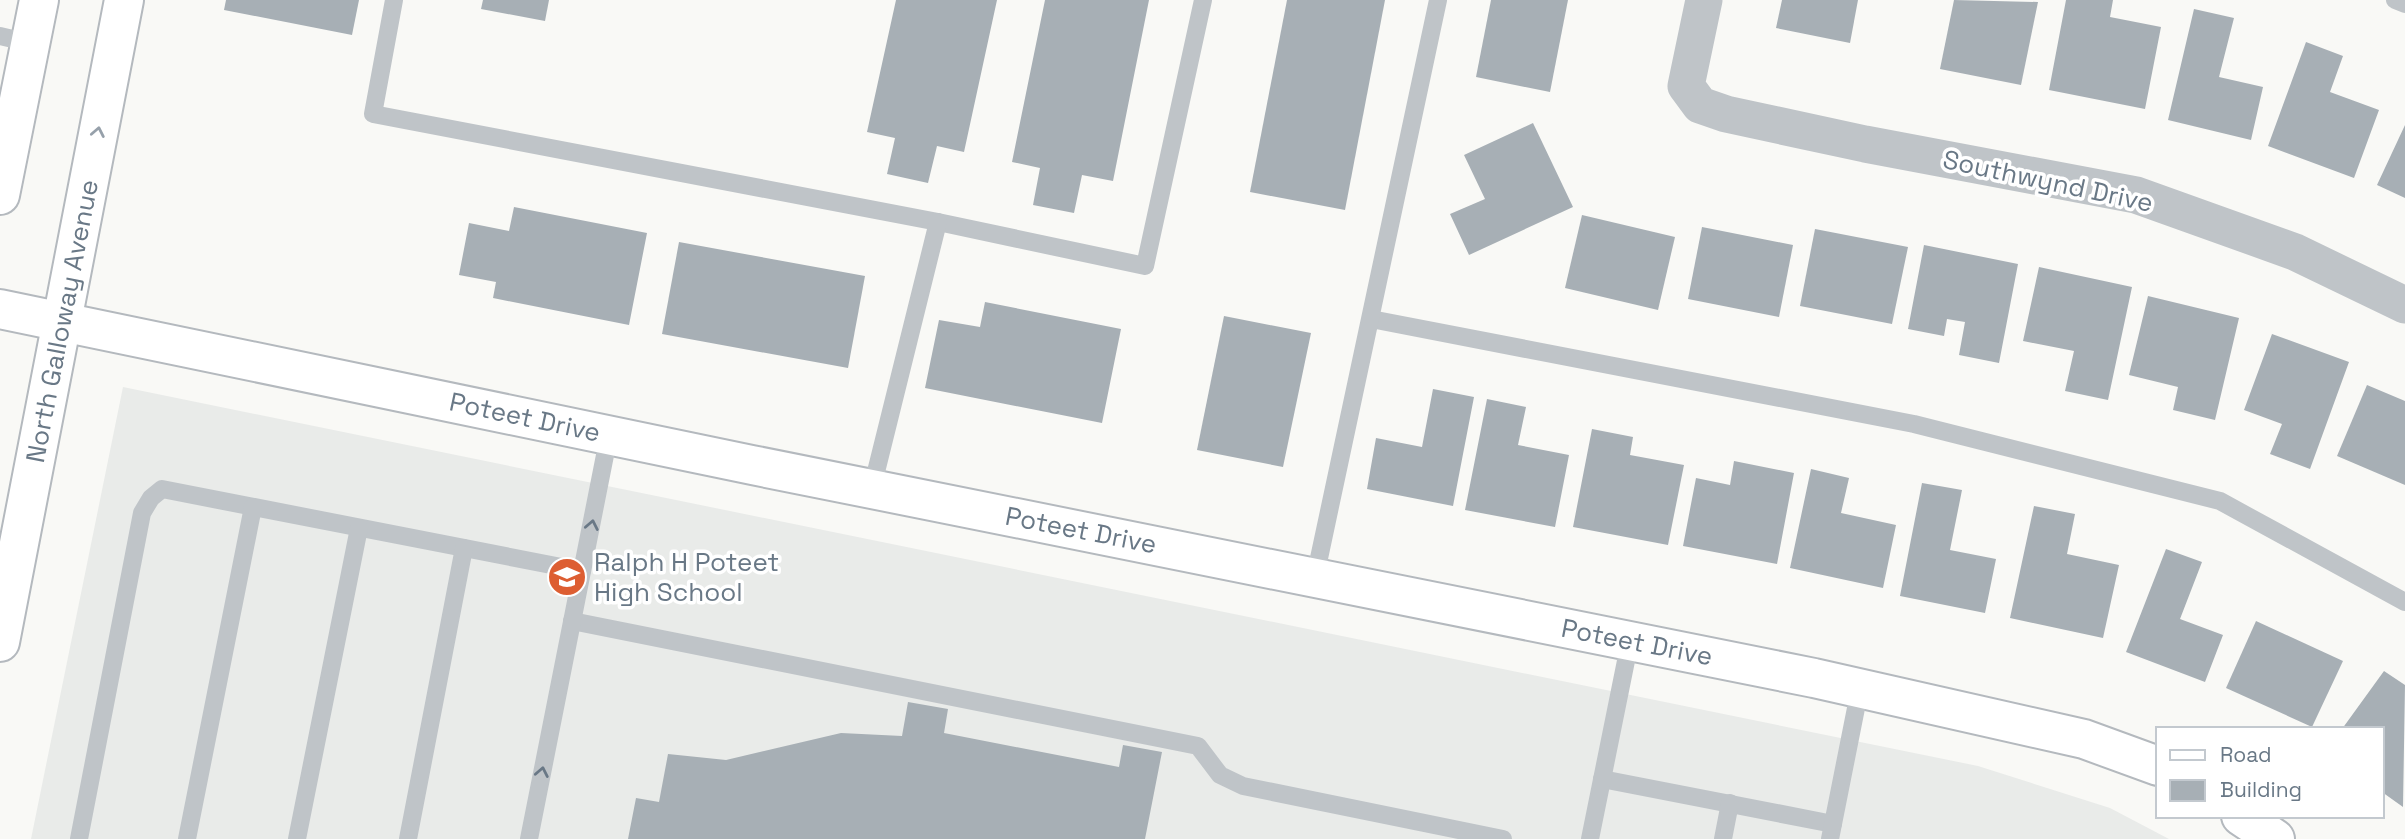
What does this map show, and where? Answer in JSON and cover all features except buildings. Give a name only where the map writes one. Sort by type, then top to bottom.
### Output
[{"type":"street","points":[[0,195],[15,40],[39,0]]},
{"type":"street","name":"North Galloway Avenue","points":[[0,642],[124,0]]},
{"type":"street","name":"Southwynd Drive","points":[[1704,0],[1686,86],[1700,105],[1726,114],[1865,145],[2136,195],[2295,252],[2405,305]]},
{"type":"street","name":"Poteet Drive","points":[[0,309],[1860,688],[2084,739],[2156,765]]},
{"type":"street","points":[[2244,818],[2275,839]]},
{"type":"lane","points":[[394,0],[373,114],[939,222],[1146,266],[1203,0]]},
{"type":"lane","points":[[1315,578],[1438,0]]},
{"type":"lane","points":[[2395,0],[2405,5]]},
{"type":"lane","points":[[872,488],[939,222]]},
{"type":"lane","points":[[1371,319],[1914,424],[2220,502],[2405,603]]},
{"type":"lane","points":[[529,839],[609,435]]},
{"type":"lane","points":[[79,839],[142,513],[151,498],[162,489],[582,571]]},
{"type":"lane","points":[[187,839],[253,507]]},
{"type":"lane","points":[[297,839],[359,528]]},
{"type":"lane","points":[[408,839],[464,548]]},
{"type":"lane","points":[[572,621],[1198,746],[1220,775],[1243,786],[1503,839]]},
{"type":"lane","points":[[1590,839],[1630,641]]},
{"type":"lane","points":[[1602,779],[1730,803],[1832,832],[1860,688]]},
{"type":"lane","points":[[1723,839],[1730,803]]},
{"type":"shaded area","name":"Ralph H Poteet High School","points":[[123,387],[1978,766],[2110,808],[2169,839],[31,839]]},
{"type":"place","name":"Ralph H Poteet High School","points":[[567,577]]}]
